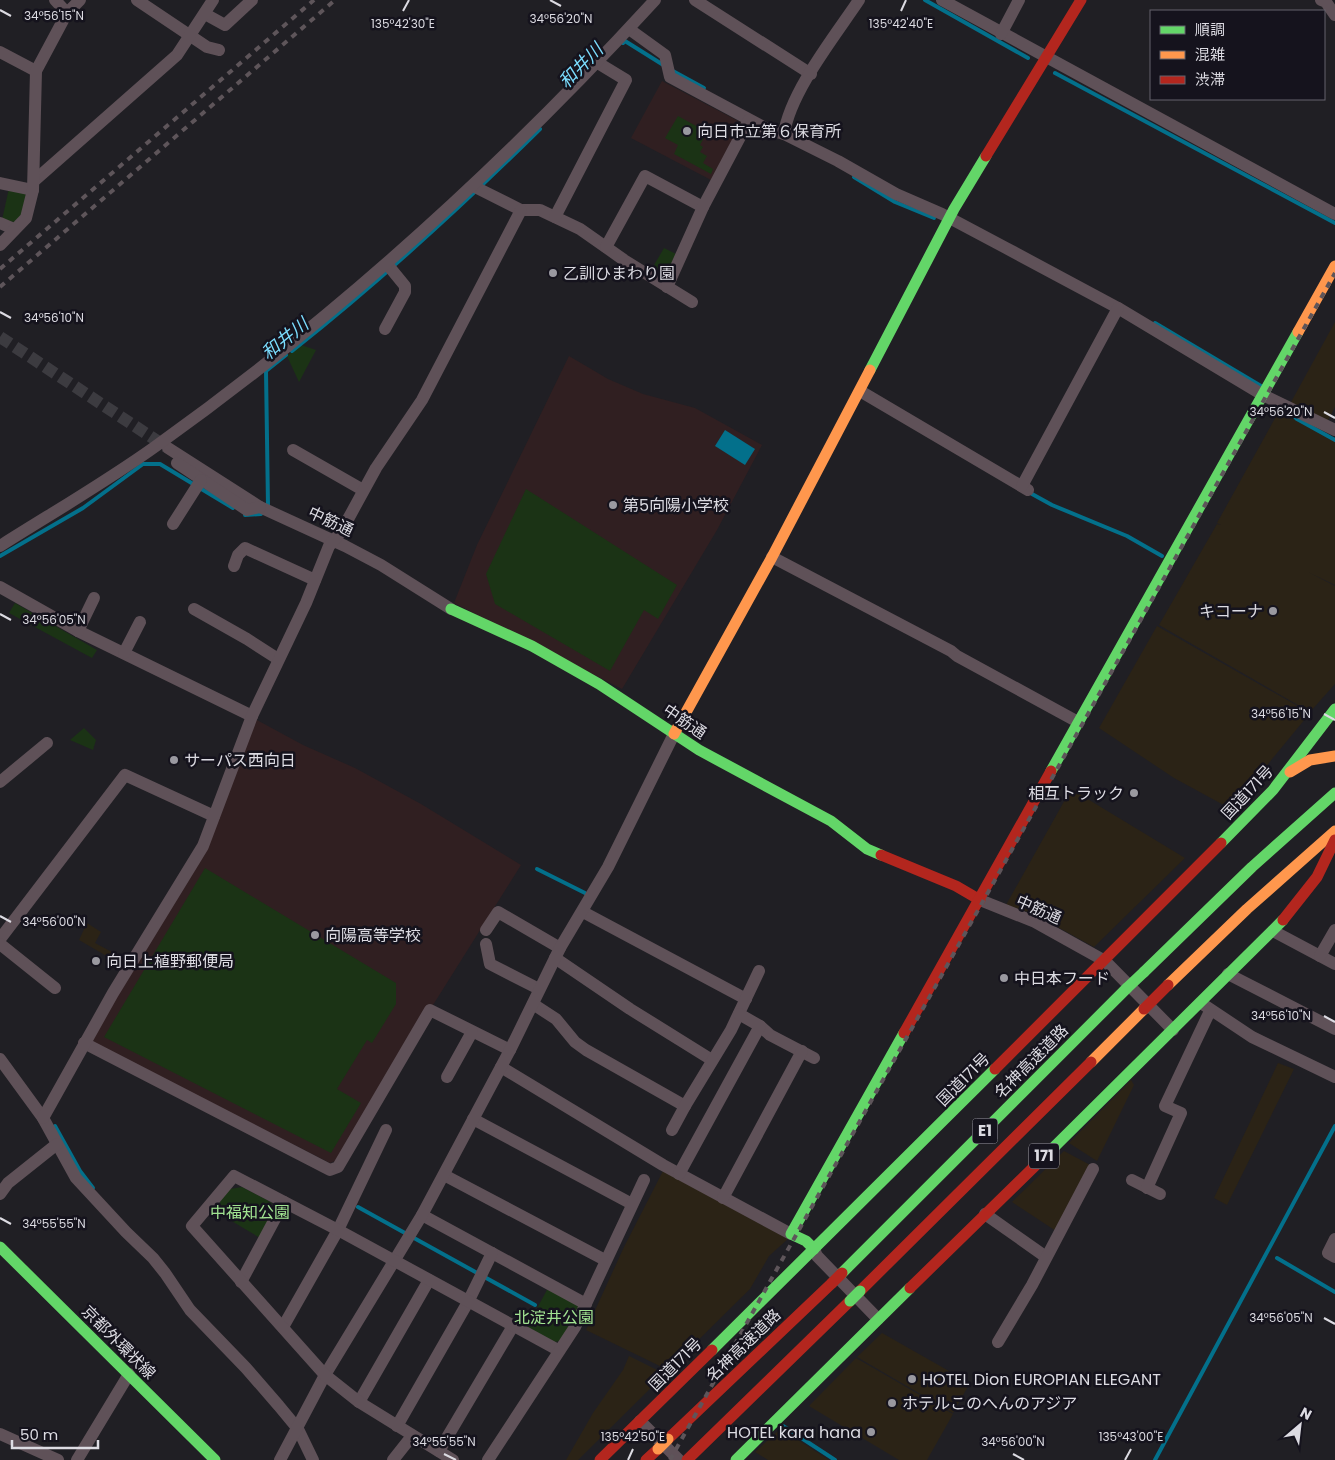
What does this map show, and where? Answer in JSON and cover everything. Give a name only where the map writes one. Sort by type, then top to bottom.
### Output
[{"type":"main road","points":[[674,734],[772,557],[949,219],[1081,0]]},
{"type":"main road","points":[[814,1249],[791,1234],[1335,266]]},
{"type":"main road","name":"中筋通","points":[[451,609],[532,646],[636,706],[699,750],[831,821],[867,849],[956,886],[980,900]]},
{"type":"main road","name":"国道171号","points":[[600,1460],[1105,961],[1285,776],[1335,709]]},
{"type":"main road","points":[[1285,776],[1310,760],[1335,756]]},
{"type":"main road","name":"名神高速道路","points":[[646,1460],[842,1273],[1127,988],[1252,867],[1335,793]]},
{"type":"main road","name":"E1","points":[[687,1460],[850,1301],[1144,1008],[1308,853],[1335,831]]},
{"type":"main road","name":"171","points":[[736,1460],[1173,1030],[1205,1006],[1228,974],[1273,931],[1313,885],[1332,860],[1335,840]]},
{"type":"main road","name":"京都外環状線","points":[[0,1247],[215,1460]]},
{"type":"street","points":[[55,0],[67,13]]},
{"type":"street","points":[[0,245],[26,218],[34,185],[36,71],[67,13],[80,0]]},
{"type":"street","points":[[137,0],[151,4],[190,36],[207,47],[219,50]]},
{"type":"street","points":[[0,183],[34,185],[177,55],[213,0]]},
{"type":"street","points":[[205,14],[225,24],[252,0]]},
{"type":"street","points":[[0,546],[155,448],[303,336],[387,264],[473,186],[598,62],[655,0]]},
{"type":"street","points":[[695,0],[811,74]]},
{"type":"street","points":[[779,133],[811,74],[859,0]]},
{"type":"street","points":[[942,0],[958,4],[1001,34],[1335,214]]},
{"type":"street","points":[[1001,34],[1019,0]]},
{"type":"street","points":[[1321,0],[1326,2],[1335,15]]},
{"type":"street","points":[[629,29],[665,55],[670,77],[749,120],[838,161],[896,194],[949,219],[1118,308],[1265,390],[1291,409],[1335,430]]},
{"type":"street","points":[[0,52],[36,71]]},
{"type":"street","points":[[555,217],[626,80],[598,62]]},
{"type":"street","points":[[666,287],[703,207],[749,120]]},
{"type":"street","points":[[606,247],[645,176],[703,207]]},
{"type":"street","points":[[473,186],[521,210],[540,210],[580,229],[666,287],[692,302]]},
{"type":"street","points":[[43,1118],[84,1043],[203,846],[252,716],[329,546],[335,541],[363,490],[422,400],[521,210]]},
{"type":"street","points":[[0,223],[14,229]]},
{"type":"street","points":[[0,238],[14,229]]},
{"type":"street","points":[[385,329],[405,292],[405,286],[387,264]]},
{"type":"street","points":[[860,391],[1025,488],[1118,308]]},
{"type":"street","points":[[155,448],[247,510],[264,509]]},
{"type":"street","name":"中筋通","points":[[168,448],[264,509],[335,541],[381,565],[451,609]]},
{"type":"street","points":[[293,450],[363,490]]},
{"type":"street","points":[[173,524],[201,480]]},
{"type":"street","points":[[234,566],[238,555],[245,548],[315,580]]},
{"type":"street","points":[[772,557],[951,651],[1078,722]]},
{"type":"street","points":[[0,587],[78,631],[252,716]]},
{"type":"street","points":[[78,631],[94,598]]},
{"type":"street","points":[[194,609],[278,659]]},
{"type":"street","points":[[124,653],[140,622]]},
{"type":"street","points":[[280,1460],[325,1375],[422,1215],[444,1175],[510,1050],[558,953],[608,867],[674,734]]},
{"type":"street","points":[[0,782],[47,743]]},
{"type":"street","points":[[0,939],[125,775],[214,816]]},
{"type":"street","name":"中筋通","points":[[980,900],[1035,922],[1105,961],[1173,1030]]},
{"type":"street","points":[[486,930],[498,912],[558,953],[630,1009],[712,1060]]},
{"type":"street","points":[[583,912],[746,999]]},
{"type":"street","points":[[1320,956],[1335,930]]},
{"type":"street","points":[[1273,931],[1335,964]]},
{"type":"street","points":[[0,944],[55,988]]},
{"type":"street","points":[[486,944],[490,964],[539,989]]},
{"type":"street","points":[[672,1130],[739,1014],[759,971]]},
{"type":"street","points":[[1228,974],[1335,1029]]},
{"type":"street","points":[[533,1004],[556,1019],[575,1042],[586,1050],[685,1106]]},
{"type":"street","points":[[1147,1188],[1181,1113],[1165,1106],[1205,1006],[1252,1037],[1335,1076]]},
{"type":"street","points":[[84,1043],[330,1170],[338,1167],[430,1010],[510,1050]]},
{"type":"street","points":[[739,1014],[760,1026],[770,1035],[814,1058]]},
{"type":"street","points":[[679,1174],[760,1026]]},
{"type":"street","points":[[447,1077],[472,1032]]},
{"type":"street","points":[[723,1198],[802,1051]]},
{"type":"street","points":[[0,1059],[43,1118],[76,1178],[90,1195],[153,1258],[165,1272],[190,1310],[246,1368],[298,1429],[313,1460]]},
{"type":"street","points":[[501,1067],[679,1174],[791,1234]]},
{"type":"street","points":[[473,1119],[632,1204]]},
{"type":"street","points":[[282,1327],[338,1230],[386,1130]]},
{"type":"street","points":[[0,1194],[8,1183],[57,1144]]},
{"type":"street","points":[[998,1342],[1072,1213],[1074,1204],[1093,1169]]},
{"type":"street","points":[[444,1175],[606,1260]]},
{"type":"street","points":[[453,1460],[359,1402],[325,1375],[192,1226],[234,1176],[338,1230],[558,1350]]},
{"type":"street","points":[[488,1460],[558,1350],[575,1328],[644,1180]]},
{"type":"street","points":[[1132,1180],[1160,1194]]},
{"type":"street","points":[[241,1282],[284,1202]]},
{"type":"street","points":[[984,1214],[1046,1257]]},
{"type":"street","points":[[422,1215],[586,1304]]},
{"type":"street","points":[[1335,1239],[1328,1253],[1335,1257]]},
{"type":"street","points":[[814,1249],[817,1256],[878,1319]]},
{"type":"street","points":[[397,1426],[468,1302],[492,1253]]},
{"type":"street","points":[[359,1402],[429,1280]]},
{"type":"street","points":[[439,1451],[513,1326]]},
{"type":"street","points":[[77,1460],[129,1374]]},
{"type":"street","points":[[640,1421],[678,1460]]},
{"type":"street","points":[[0,1434],[34,1455],[58,1460]]},
{"type":"street","points":[[393,1460],[412,1436]]},
{"type":"shaded area","name":"向日市立第６保育所","points":[[662,81],[742,123],[711,180],[631,138]]},
{"type":"shaded area","points":[[1335,322],[1335,407],[1327,422],[1290,404]]},
{"type":"shaded area","name":"第5向陽小学校","points":[[569,356],[608,379],[643,394],[695,408],[762,445],[717,530],[622,689],[454,603],[477,545]]},
{"type":"shaded area","points":[[1279,411],[1335,442],[1335,585],[1308,572],[1335,586],[1335,684],[1310,712],[1159,625],[1217,524],[1221,525],[1217,523]]},
{"type":"shaded area","points":[[1157,626],[1310,713],[1231,809],[1174,778],[1099,728]]},
{"type":"shaded area","name":"向陽高等学校","points":[[255,719],[303,745],[355,768],[421,804],[521,865],[335,1161],[330,1163],[95,1044],[91,1039],[205,846]]},
{"type":"shaded area","points":[[1071,789],[1185,858],[1094,947],[1034,914],[1006,905]]},
{"type":"shaded area","points":[[87,923],[101,932],[95,943],[125,959],[122,965],[79,940]]},
{"type":"shaded area","points":[[1278,1063],[1294,1069],[1227,1205],[1214,1198]]},
{"type":"shaded area","points":[[1131,1080],[1134,1085],[1097,1161],[1069,1143]]},
{"type":"shaded area","points":[[1064,1151],[1092,1166],[1056,1231],[1012,1202]]},
{"type":"shaded area","points":[[663,1171],[788,1239],[769,1256],[750,1289],[668,1370],[586,1330],[624,1247]]},
{"type":"shaded area","points":[[882,1333],[970,1383],[953,1413],[857,1357]]},
{"type":"shaded area","points":[[629,1356],[665,1374],[578,1460],[566,1460],[593,1413],[623,1370]]},
{"type":"shaded area","points":[[856,1358],[953,1414],[927,1460],[899,1460],[809,1406]]},
{"type":"shaded area","points":[[779,1430],[829,1460],[768,1460],[755,1452]]},
{"type":"green space","points":[[678,116],[707,132],[700,145],[703,147],[700,152],[707,156],[703,163],[713,169],[711,174],[674,154],[678,145],[665,138]]},
{"type":"green space","points":[[9,188],[26,194],[21,217],[14,222],[2,220]]},
{"type":"green space","points":[[664,248],[676,254],[666,274],[658,276],[650,272]]},
{"type":"green space","points":[[301,345],[316,350],[299,382],[287,356]]},
{"type":"green space","points":[[526,489],[677,585],[658,619],[644,610],[610,671],[495,604],[486,574]]},
{"type":"green space","points":[[15,603],[97,650],[92,658],[9,613]]},
{"type":"green space","points":[[84,728],[96,740],[93,750],[70,740]]},
{"type":"green space","points":[[205,868],[396,983],[396,1004],[372,1043],[367,1040],[337,1089],[361,1103],[331,1153],[104,1037]]},
{"type":"green space","name":"中福知公園","points":[[242,1187],[271,1202],[274,1211],[260,1238],[213,1210],[230,1189]]},
{"type":"green space","name":"北淀井公園","points":[[548,1288],[582,1306],[563,1340],[555,1342],[527,1327]]},
{"type":"water","points":[[725,430],[755,449],[745,465],[715,446]]},
{"type":"waterway","points":[[925,0],[1028,58]]},
{"type":"waterway","points":[[623,43],[625,41],[665,66]]},
{"type":"waterway","points":[[671,70],[704,88]]},
{"type":"waterway","points":[[1055,73],[1335,223]]},
{"type":"waterway","name":"和井川","points":[[292,351],[419,243],[540,129]]},
{"type":"waterway","points":[[854,177],[895,202],[934,218]]},
{"type":"waterway","points":[[1155,323],[1261,386]]},
{"type":"waterway","name":"和井川","points":[[245,515],[261,514],[268,506],[266,371],[286,355]]},
{"type":"waterway","points":[[1293,415],[1335,440]]},
{"type":"waterway","name":"和井川","points":[[0,556],[83,508],[143,464],[160,464],[233,508]]},
{"type":"waterway","points":[[1032,494],[1052,505],[1127,536],[1162,556]]},
{"type":"waterway","points":[[537,869],[585,893]]},
{"type":"waterway","points":[[55,1126],[80,1171],[93,1188]]},
{"type":"waterway","points":[[1155,1460],[1335,1126]]},
{"type":"waterway","points":[[358,1207],[535,1305]]},
{"type":"waterway","points":[[1277,1258],[1335,1292]]},
{"type":"waterway","points":[[783,1426],[835,1460]]},
{"type":"tunnel","points":[[0,337],[168,448]]},
{"type":"railway","points":[[0,269],[314,0]]},
{"type":"railway","points":[[0,287],[335,0]]},
{"type":"railway","points":[[670,1460],[1335,273]]},
{"type":"traffic: fast","points":[[870,370],[954,209],[986,156]]},
{"type":"traffic: fast","points":[[1051,771],[1298,332]]},
{"type":"traffic: fast","points":[[451,609],[532,646],[599,684],[699,750],[831,821],[867,849],[881,855]]},
{"type":"traffic: fast","points":[[1221,843],[1273,790],[1335,709]]},
{"type":"traffic: fast","points":[[1144,972],[1252,867],[1335,793]]},
{"type":"traffic: fast","points":[[1038,1163],[1283,920]]},
{"type":"traffic: fast","points":[[1127,988],[1144,972]]},
{"type":"traffic: fast","points":[[842,1273],[1127,988]]},
{"type":"traffic: fast","points":[[814,1249],[806,1241],[791,1234],[904,1033]]},
{"type":"traffic: fast","points":[[712,1350],[995,1069]]},
{"type":"traffic: fast","points":[[0,1247],[215,1460]]},
{"type":"traffic: fast","points":[[736,1460],[910,1288]]},
{"type":"traffic: fast","points":[[850,1301],[860,1291]]},
{"type":"traffic: slow","points":[[1298,332],[1335,266]]},
{"type":"traffic: slow","points":[[674,734],[772,557],[870,370]]},
{"type":"traffic: slow","points":[[1290,772],[1310,760],[1335,756]]},
{"type":"traffic: slow","points":[[1168,985],[1247,909],[1335,831]]},
{"type":"traffic: slow","points":[[1091,1062],[1144,1009]]},
{"type":"traffic: slow","points":[[658,1449],[668,1439]]},
{"type":"traffic: jam","points":[[986,156],[1081,0]]},
{"type":"traffic: jam","points":[[904,1033],[1051,771]]},
{"type":"traffic: jam","points":[[1283,920],[1317,877],[1335,840]]},
{"type":"traffic: jam","points":[[995,1069],[1221,843]]},
{"type":"traffic: jam","points":[[881,855],[956,886],[980,900]]},
{"type":"traffic: jam","points":[[1144,1009],[1168,985]]},
{"type":"traffic: jam","points":[[860,1291],[1091,1062]]},
{"type":"traffic: jam","points":[[910,1288],[1038,1163]]},
{"type":"traffic: jam","points":[[832,1283],[842,1273]]},
{"type":"traffic: jam","points":[[668,1439],[832,1283]]},
{"type":"traffic: jam","points":[[687,1460],[850,1301]]},
{"type":"traffic: jam","points":[[600,1460],[712,1350]]},
{"type":"traffic: jam","points":[[646,1460],[658,1449]]},
{"type":"place","name":"向日市立第６保育所","points":[[687,131]]},
{"type":"place","name":"乙訓ひまわり園","points":[[553,273]]},
{"type":"place","name":"第5向陽小学校","points":[[613,505]]},
{"type":"place","name":"キコーナ","points":[[1273,611]]},
{"type":"place","name":"サーパス西向日","points":[[174,760]]},
{"type":"place","name":"相互トラック","points":[[1134,793]]},
{"type":"place","name":"向陽高等学校","points":[[315,935]]},
{"type":"place","name":"向日上植野郵便局","points":[[96,961]]},
{"type":"place","name":"中日本フード","points":[[1004,978]]},
{"type":"place","name":"HOTEL Dion EUROPIAN ELEGANT","points":[[912,1379]]},
{"type":"place","name":"ホテルこのへんのアジア","points":[[892,1403]]},
{"type":"place","name":"HOTEL kara hana","points":[[871,1432]]}]
